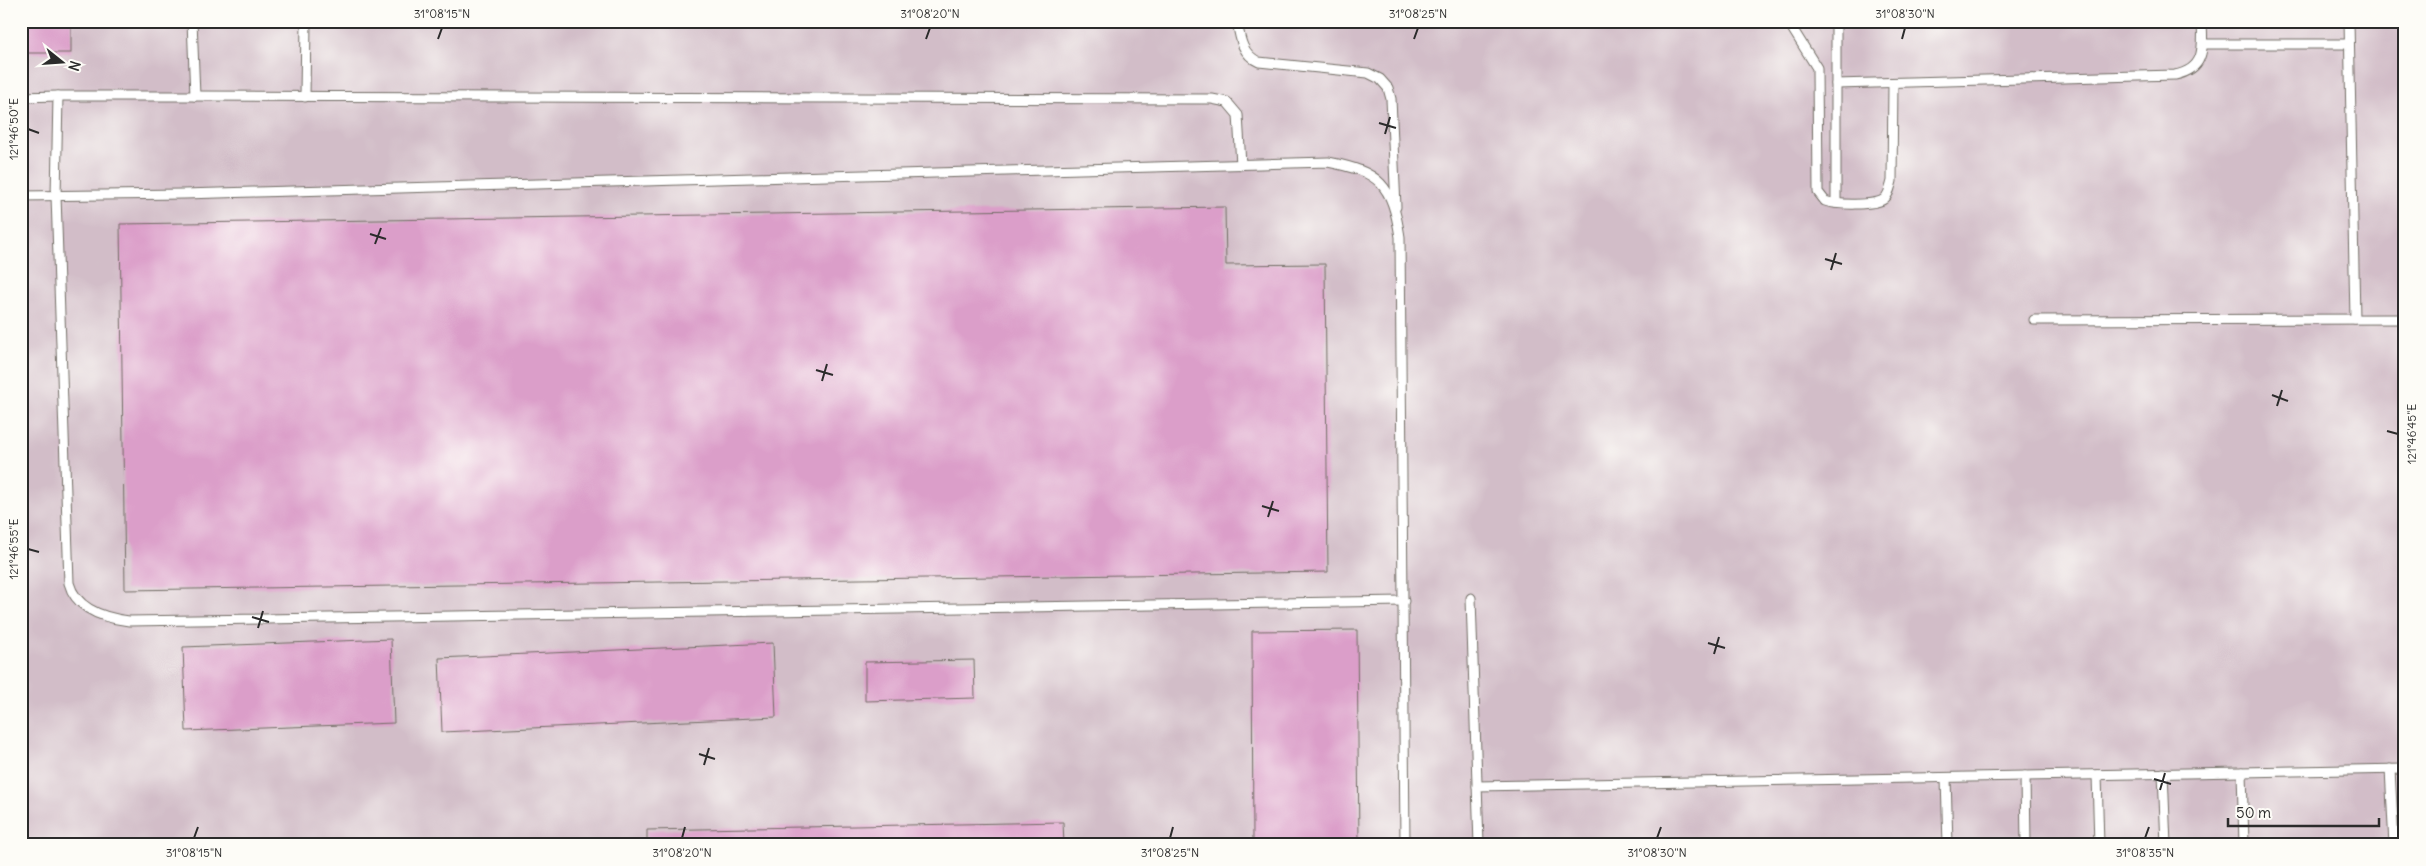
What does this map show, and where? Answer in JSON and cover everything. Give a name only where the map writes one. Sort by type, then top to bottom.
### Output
[{"type":"lane","points":[[192,21],[195,96]]},
{"type":"lane","points":[[305,97],[306,21]]},
{"type":"lane","points":[[1237,21],[1244,49],[1250,58],[1259,62],[1368,73],[1380,79],[1388,88],[1392,111],[1400,254],[1405,845]]},
{"type":"lane","points":[[1792,21],[1792,28],[1817,68],[1818,192],[1825,201],[1836,204],[1877,203],[1885,198],[1890,191],[1892,182],[1893,83]]},
{"type":"lane","points":[[1836,21],[1836,204]]},
{"type":"lane","points":[[1836,84],[2175,75],[2187,73],[2198,64],[2203,44],[2202,21]]},
{"type":"lane","points":[[2349,21],[2355,319]]},
{"type":"lane","points":[[2203,44],[2349,44]]},
{"type":"lane","points":[[58,96],[56,196],[69,582],[77,600],[96,613],[118,620],[1404,601]]},
{"type":"lane","points":[[21,97],[1212,100],[1227,102],[1238,115],[1241,165]]},
{"type":"lane","points":[[21,196],[1328,162],[1355,168],[1374,176],[1396,209]]},
{"type":"lane","points":[[2034,320],[2405,319]]},
{"type":"lane","points":[[1472,598],[1479,845]]},
{"type":"lane","points":[[2390,769],[2394,845]]},
{"type":"lane","points":[[1477,786],[2405,769]]},
{"type":"lane","points":[[2242,772],[2244,845]]},
{"type":"lane","points":[[2163,773],[2166,845]]},
{"type":"lane","points":[[2098,775],[2099,845]]},
{"type":"lane","points":[[2025,776],[2026,845]]},
{"type":"lane","points":[[1946,778],[1948,845]]},
{"type":"shaded area","points":[[21,21],[2405,21],[2405,845],[21,845]]},
{"type":"building","points":[[22,21],[71,21],[71,53],[22,53]]},
{"type":"building","points":[[1225,207],[1226,265],[1325,264],[1328,572],[125,590],[120,224]]},
{"type":"building","points":[[1357,630],[1359,845],[1253,845],[1252,631]]},
{"type":"building","points":[[391,639],[394,723],[186,731],[183,647]]},
{"type":"building","points":[[773,643],[776,717],[442,732],[439,658]]},
{"type":"building","points":[[974,660],[975,698],[865,701],[865,662]]},
{"type":"building","points":[[1063,822],[1064,845],[647,845],[647,830]]}]
